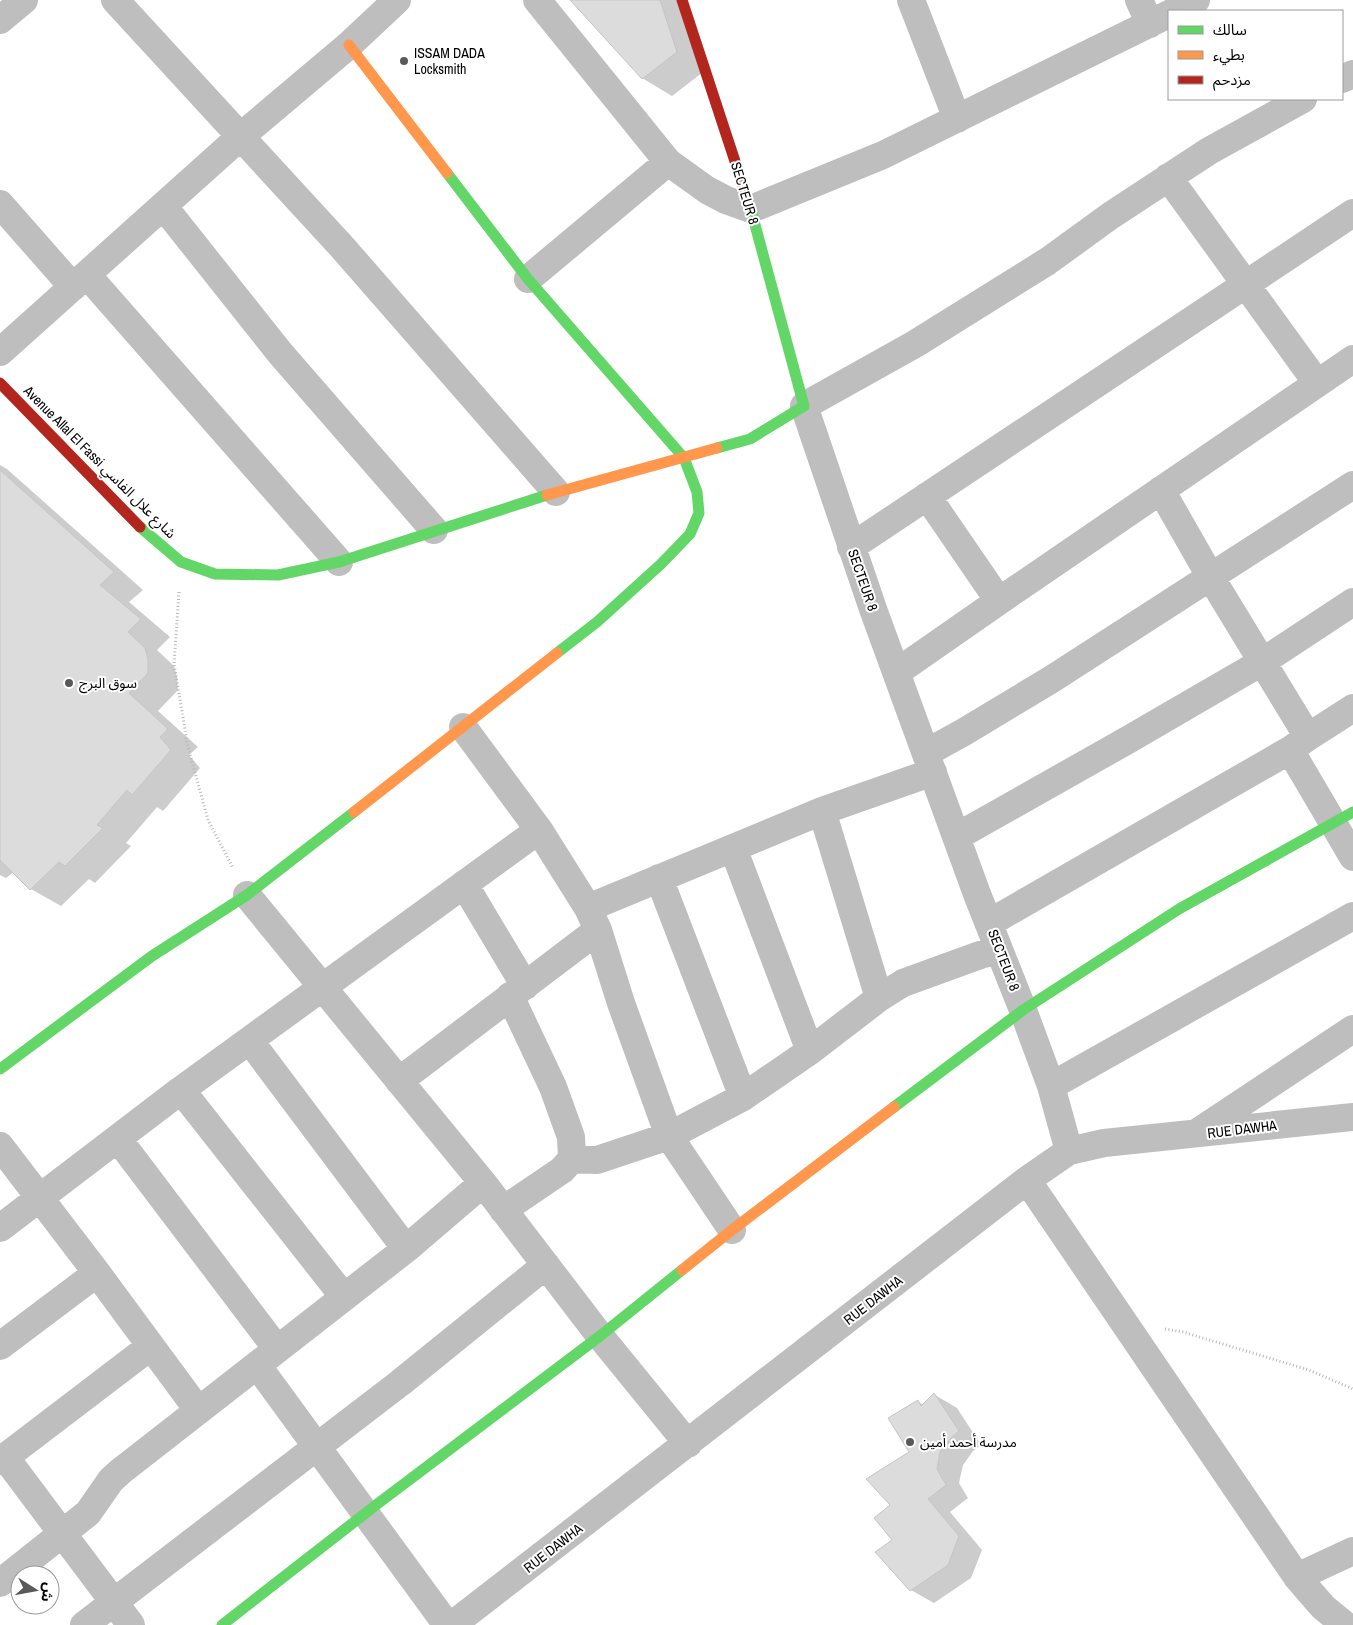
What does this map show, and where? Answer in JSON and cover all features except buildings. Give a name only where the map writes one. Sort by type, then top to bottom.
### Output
[{"type":"street","points":[[0,20],[24,0]]},
{"type":"street","points":[[115,0],[343,248],[556,492]]},
{"type":"street","points":[[0,352],[240,137],[349,45],[397,0]]},
{"type":"street","points":[[537,0],[668,162],[707,190],[726,200],[751,209],[883,155],[1153,13]]},
{"type":"street","name":"SECTEUR 8","points":[[682,0],[751,209],[804,406],[851,547],[956,837],[1051,1086],[1069,1152]]},
{"type":"street","points":[[911,0],[956,118]]},
{"type":"street","points":[[1176,10],[1196,0]]},
{"type":"street","points":[[0,1069],[152,956],[247,895],[597,622],[661,564],[690,534],[699,513],[697,492],[684,458],[528,279],[349,45]]},
{"type":"street","points":[[181,562],[215,574],[278,575],[339,562],[556,492],[750,439],[804,406],[915,344],[1048,261],[1168,177],[1247,129],[1301,100]]},
{"type":"street","points":[[528,279],[668,162]]},
{"type":"street","points":[[1168,177],[1317,383]]},
{"type":"street","points":[[0,204],[80,281],[339,562]]},
{"type":"street","points":[[164,207],[280,352],[434,530]]},
{"type":"street","points":[[851,547],[1353,213]]},
{"type":"street","points":[[897,672],[1353,359]]},
{"type":"street","name":"Avenue Allal El Fassi شارع علال الفاسي","points":[[0,383],[136,523],[181,562]]},
{"type":"street","points":[[399,1081],[517,991],[593,919],[659,878],[822,811],[930,762],[964,732],[1052,679],[1353,485]]},
{"type":"street","points":[[1161,490],[1262,662],[1299,743],[1343,817],[1353,856]]},
{"type":"street","points":[[927,496],[999,601]]},
{"type":"street","points":[[956,837],[1262,662],[1353,602]]},
{"type":"street","points":[[989,923],[1299,743],[1353,708]]},
{"type":"street","points":[[463,727],[539,830],[593,919],[669,1136],[732,1230]]},
{"type":"street","points":[[822,811],[879,998]]},
{"type":"street","points":[[222,1625],[365,1513],[600,1336],[732,1230],[1023,1010],[1179,909],[1343,817]]},
{"type":"street","points":[[0,1228],[118,1140],[181,1090],[250,1042],[322,987],[539,830]]},
{"type":"street","points":[[733,848],[810,1050]]},
{"type":"street","points":[[659,878],[742,1097]]},
{"type":"street","points":[[464,884],[517,991],[571,1137],[572,1159],[562,1170],[503,1210]]},
{"type":"street","points":[[247,895],[483,1183],[600,1336],[688,1444]]},
{"type":"street","points":[[1051,1086],[1353,916]]},
{"type":"street","points":[[572,1159],[597,1160],[669,1136],[742,1097],[810,1050],[879,998],[903,983],[980,954],[999,950]]},
{"type":"street","points":[[1194,1135],[1353,1029]]},
{"type":"street","points":[[250,1042],[406,1249]]},
{"type":"street","points":[[181,1090],[344,1297]]},
{"type":"street","name":"RUE DAWHA","points":[[452,1625],[1027,1180],[1069,1152],[1104,1144],[1353,1117]]},
{"type":"street","points":[[118,1140],[267,1357],[317,1448],[447,1625]]},
{"type":"street","points":[[0,1146],[41,1198],[198,1410]]},
{"type":"street","points":[[1027,1180],[1297,1577],[1323,1607],[1345,1625]]},
{"type":"street","points":[[0,1583],[88,1514],[111,1480],[406,1249],[483,1183]]},
{"type":"street","points":[[84,1625],[317,1448],[546,1265]]},
{"type":"street","points":[[0,1346],[97,1273]]},
{"type":"street","points":[[131,1625],[63,1534],[3,1459],[151,1346]]},
{"type":"street","points":[[1297,1577],[1353,1551]]},
{"type":"path","points":[[181,562],[174,664],[188,748],[208,820],[247,895]]},
{"type":"path","points":[[1122,1321],[1192,1335],[1309,1370],[1353,1389]]},
{"type":"traffic: fast","points":[[447,173],[528,279],[684,458],[697,492],[699,513],[690,534],[661,564],[597,622],[557,653]]},
{"type":"traffic: fast","points":[[717,448],[750,439],[804,406],[751,210]]},
{"type":"traffic: fast","points":[[140,527],[181,562],[215,574],[278,575],[339,562],[547,495]]},
{"type":"traffic: fast","points":[[0,1069],[152,956],[247,895],[354,812]]},
{"type":"traffic: fast","points":[[894,1107],[1023,1010],[1179,909],[1353,812]]},
{"type":"traffic: fast","points":[[222,1625],[376,1505],[600,1336],[682,1270]]},
{"type":"traffic: slow","points":[[349,45],[447,173]]},
{"type":"traffic: slow","points":[[547,495],[717,448]]},
{"type":"traffic: slow","points":[[354,812],[557,653]]},
{"type":"traffic: slow","points":[[682,1270],[894,1107]]},
{"type":"traffic: jam","points":[[682,0],[751,210]]},
{"type":"traffic: jam","points":[[0,383],[140,527]]},
{"type":"place","name":"ISSAM DADA Locksmith","points":[[404,61]]},
{"type":"place","name":"سوق البرج","points":[[69,683]]},
{"type":"place","name":"مدرسة أحمد أمين","points":[[910,1442]]}]
